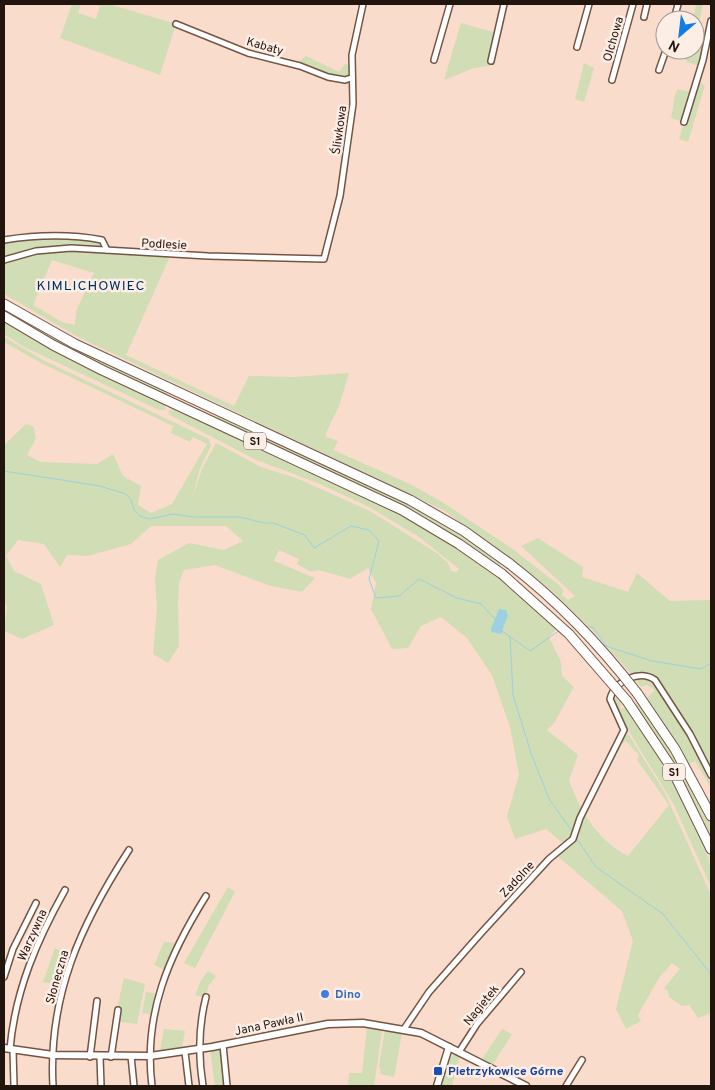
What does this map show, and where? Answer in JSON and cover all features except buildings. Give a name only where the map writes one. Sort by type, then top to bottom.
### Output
[{"type":"highway","name":"S1","points":[[4,304],[75,344],[404,497],[451,523],[510,564],[547,595],[584,631],[637,693],[676,749],[711,816]]},
{"type":"highway","name":"S1","points":[[4,316],[102,370],[402,510],[459,544],[502,574],[569,634],[627,701],[671,767],[711,849]]},
{"type":"street","name":"Śliwkowa","points":[[324,259],[340,196],[353,104],[352,54],[363,4]]},
{"type":"street","points":[[434,60],[450,4]]},
{"type":"street","points":[[491,61],[504,4]]},
{"type":"street","points":[[577,47],[588,4]]},
{"type":"street","name":"Olchowa","points":[[612,80],[633,4]]},
{"type":"street","points":[[644,17],[647,4]]},
{"type":"street","points":[[684,122],[703,60],[711,21]]},
{"type":"street","name":"Kabaty","points":[[176,24],[248,53],[300,66],[328,77],[345,80],[351,78]]},
{"type":"street","points":[[659,70],[662,60]]},
{"type":"street","points":[[4,240],[29,236],[78,237],[102,240],[106,244],[107,250]]},
{"type":"street","name":"Podlesie","points":[[4,260],[48,249],[324,259]]},
{"type":"street","name":"Zadolne","points":[[404,1029],[429,992],[482,932],[549,859],[573,839],[580,818],[624,730],[612,707],[611,695],[624,682],[641,675],[652,678],[658,683],[711,774]]},
{"type":"street","name":"Słoneczna","points":[[53,1086],[53,1041],[64,980],[94,907],[129,850]]},
{"type":"street","name":"Warzywna","points":[[14,1086],[9,1049],[16,1010],[29,962],[43,929],[65,890]]},
{"type":"street","points":[[152,1086],[150,1056],[155,1014],[167,968],[181,937],[206,896]]},
{"type":"street","points":[[4,977],[14,949],[36,904]]},
{"type":"street","name":"Nagietek","points":[[459,1052],[477,1024],[521,972]]},
{"type":"street","points":[[202,1086],[198,1050],[201,1018],[206,998]]},
{"type":"street","points":[[90,1057],[98,1001]]},
{"type":"street","points":[[111,1057],[118,1010]]},
{"type":"street","name":"Jana Pawła II","points":[[9,1049],[53,1055],[90,1057],[150,1056],[198,1050],[329,1024],[363,1023],[421,1033],[526,1086]]},
{"type":"street","points":[[224,1045],[227,1086]]},
{"type":"street","points":[[437,1086],[449,1047]]},
{"type":"street","points":[[185,1052],[189,1086]]},
{"type":"street","points":[[131,1056],[134,1086]]},
{"type":"street","points":[[100,1057],[101,1086]]},
{"type":"street","points":[[566,1086],[582,1060]]},
{"type":"green space","points":[[72,4],[81,4],[78,13],[96,19],[100,6],[92,4],[109,4],[176,24],[160,75],[60,38]]},
{"type":"green space","points":[[696,4],[703,4],[702,10],[695,10]]},
{"type":"green space","points":[[461,23],[496,33],[489,66],[474,68],[444,80]]},
{"type":"green space","points":[[705,30],[708,31],[705,44]]},
{"type":"green space","points":[[306,56],[339,72],[345,64],[351,66],[351,78],[345,80],[295,65]]},
{"type":"green space","points":[[686,60],[701,60],[700,66]]},
{"type":"green space","points":[[584,63],[594,68],[584,102],[575,99]]},
{"type":"green space","points":[[697,82],[705,85],[688,142],[679,139]]},
{"type":"green space","points":[[678,89],[692,93],[683,122],[671,118],[675,95]]},
{"type":"green space","points":[[29,237],[102,240],[107,250],[171,254],[126,355],[234,406],[249,376],[293,377],[349,373],[339,406],[326,433],[326,437],[338,441],[333,450],[410,484],[442,502],[511,548],[559,585],[563,590],[562,595],[568,600],[575,596],[521,546],[538,538],[583,567],[582,577],[628,592],[637,573],[670,601],[709,600],[711,596],[711,770],[685,720],[661,682],[649,673],[632,675],[591,629],[550,589],[445,511],[78,337],[4,294],[4,240]],"holes":[[[52,260],[94,273],[76,311],[75,325],[62,322],[33,305]]]},
{"type":"green space","points":[[4,308],[63,342],[167,391],[165,396],[60,346],[4,312]]},
{"type":"green space","points":[[4,321],[61,355],[165,405],[165,410],[159,410],[24,347],[4,334]]},
{"type":"green space","points":[[4,337],[45,361],[209,439],[211,446],[200,468],[192,499],[202,469],[216,443],[261,467],[296,478],[370,511],[438,554],[448,563],[451,571],[456,572],[459,569],[419,537],[369,507],[320,484],[254,459],[170,415],[168,412],[172,408],[321,475],[394,511],[464,552],[508,586],[549,622],[556,629],[549,637],[561,662],[562,676],[574,687],[554,723],[547,730],[578,755],[569,780],[585,814],[607,842],[628,856],[669,805],[637,760],[639,755],[626,741],[622,744],[606,775],[624,734],[629,735],[665,793],[711,895],[711,1013],[698,1018],[689,1005],[682,1006],[669,997],[668,991],[664,988],[680,969],[672,963],[659,978],[638,1015],[641,1021],[626,1029],[616,1009],[633,941],[622,911],[556,855],[564,844],[546,829],[515,839],[507,816],[519,775],[510,727],[492,675],[467,638],[441,617],[421,626],[408,648],[392,649],[371,609],[376,583],[368,568],[350,579],[319,570],[311,572],[297,564],[299,559],[279,550],[274,561],[315,578],[302,592],[271,586],[215,565],[184,570],[179,583],[179,646],[168,663],[153,654],[157,608],[155,578],[158,560],[189,543],[224,550],[243,541],[226,526],[151,526],[131,544],[88,556],[67,555],[60,567],[44,544],[18,540],[6,556],[14,571],[41,584],[54,625],[22,639],[4,631],[7,606],[4,602],[4,445],[26,424],[33,426],[36,438],[27,455],[41,462],[97,464],[113,454],[123,476],[141,486],[138,505],[151,513],[172,504],[207,444],[193,437],[190,442],[171,433],[173,426],[41,363],[4,342]]},
{"type":"green space","points":[[218,414],[360,479],[445,523],[500,560],[501,566],[495,565],[471,549],[216,419]]},
{"type":"green space","points":[[634,678],[648,678],[656,683],[711,778],[711,788],[695,761],[690,764],[647,698],[655,690],[647,685],[641,687]]},
{"type":"green space","points":[[614,693],[621,702],[620,709],[626,708],[639,726],[676,789],[701,840],[711,867],[711,887],[674,805],[613,705]]},
{"type":"green space","points":[[637,702],[645,710],[666,740],[707,812],[711,823],[711,842],[676,771],[635,707]]},
{"type":"green space","points":[[228,887],[235,892],[195,968],[184,963]]},
{"type":"green space","points":[[164,942],[177,943],[165,970],[154,965]]},
{"type":"green space","points":[[55,948],[70,957],[62,986],[43,982]]},
{"type":"green space","points":[[208,971],[216,976],[209,985],[205,998],[195,995],[200,982]]},
{"type":"green space","points":[[124,978],[145,984],[137,1024],[117,1021],[117,1008]]},
{"type":"green space","points":[[146,992],[158,994],[154,1015],[142,1013]]},
{"type":"green space","points":[[367,1027],[382,1031],[374,1086],[348,1086],[349,1073],[362,1073]]},
{"type":"green space","points":[[164,1029],[185,1031],[182,1047],[160,1050]]},
{"type":"green space","points":[[385,1029],[402,1033],[394,1077],[381,1074],[379,1066]]},
{"type":"green space","points":[[502,1029],[512,1034],[492,1066],[481,1061]]},
{"type":"green space","points":[[219,1047],[225,1086],[215,1086],[210,1050]]},
{"type":"green space","points":[[455,1054],[460,1055],[452,1086],[440,1086],[448,1060]]},
{"type":"water","points":[[499,609],[506,610],[508,615],[501,634],[491,632]]},
{"type":"waterway","points":[[4,471],[100,486],[126,494],[131,500],[134,510],[140,516],[149,519],[173,514],[193,517],[240,517],[264,523],[273,523],[305,535],[314,548],[351,526],[369,530],[379,541],[369,579],[376,598],[399,596],[419,579],[457,598],[481,604],[495,619]]},
{"type":"waterway","points":[[585,626],[594,628],[606,646],[652,661],[701,669],[711,663]]},
{"type":"waterway","points":[[502,631],[530,651],[560,630]]},
{"type":"waterway","points":[[510,636],[513,695],[531,753],[549,799],[572,831]]},
{"type":"waterway","points":[[577,839],[596,867],[663,914],[711,974]]},
{"type":"place","name":"Dino","points":[[325,994]]},
{"type":"place","name":"Pietrzykowice Górne","points":[[438,1071]]},
{"type":"district","name":"KIMLICHOWIEC","points":[[91,285]]}]
